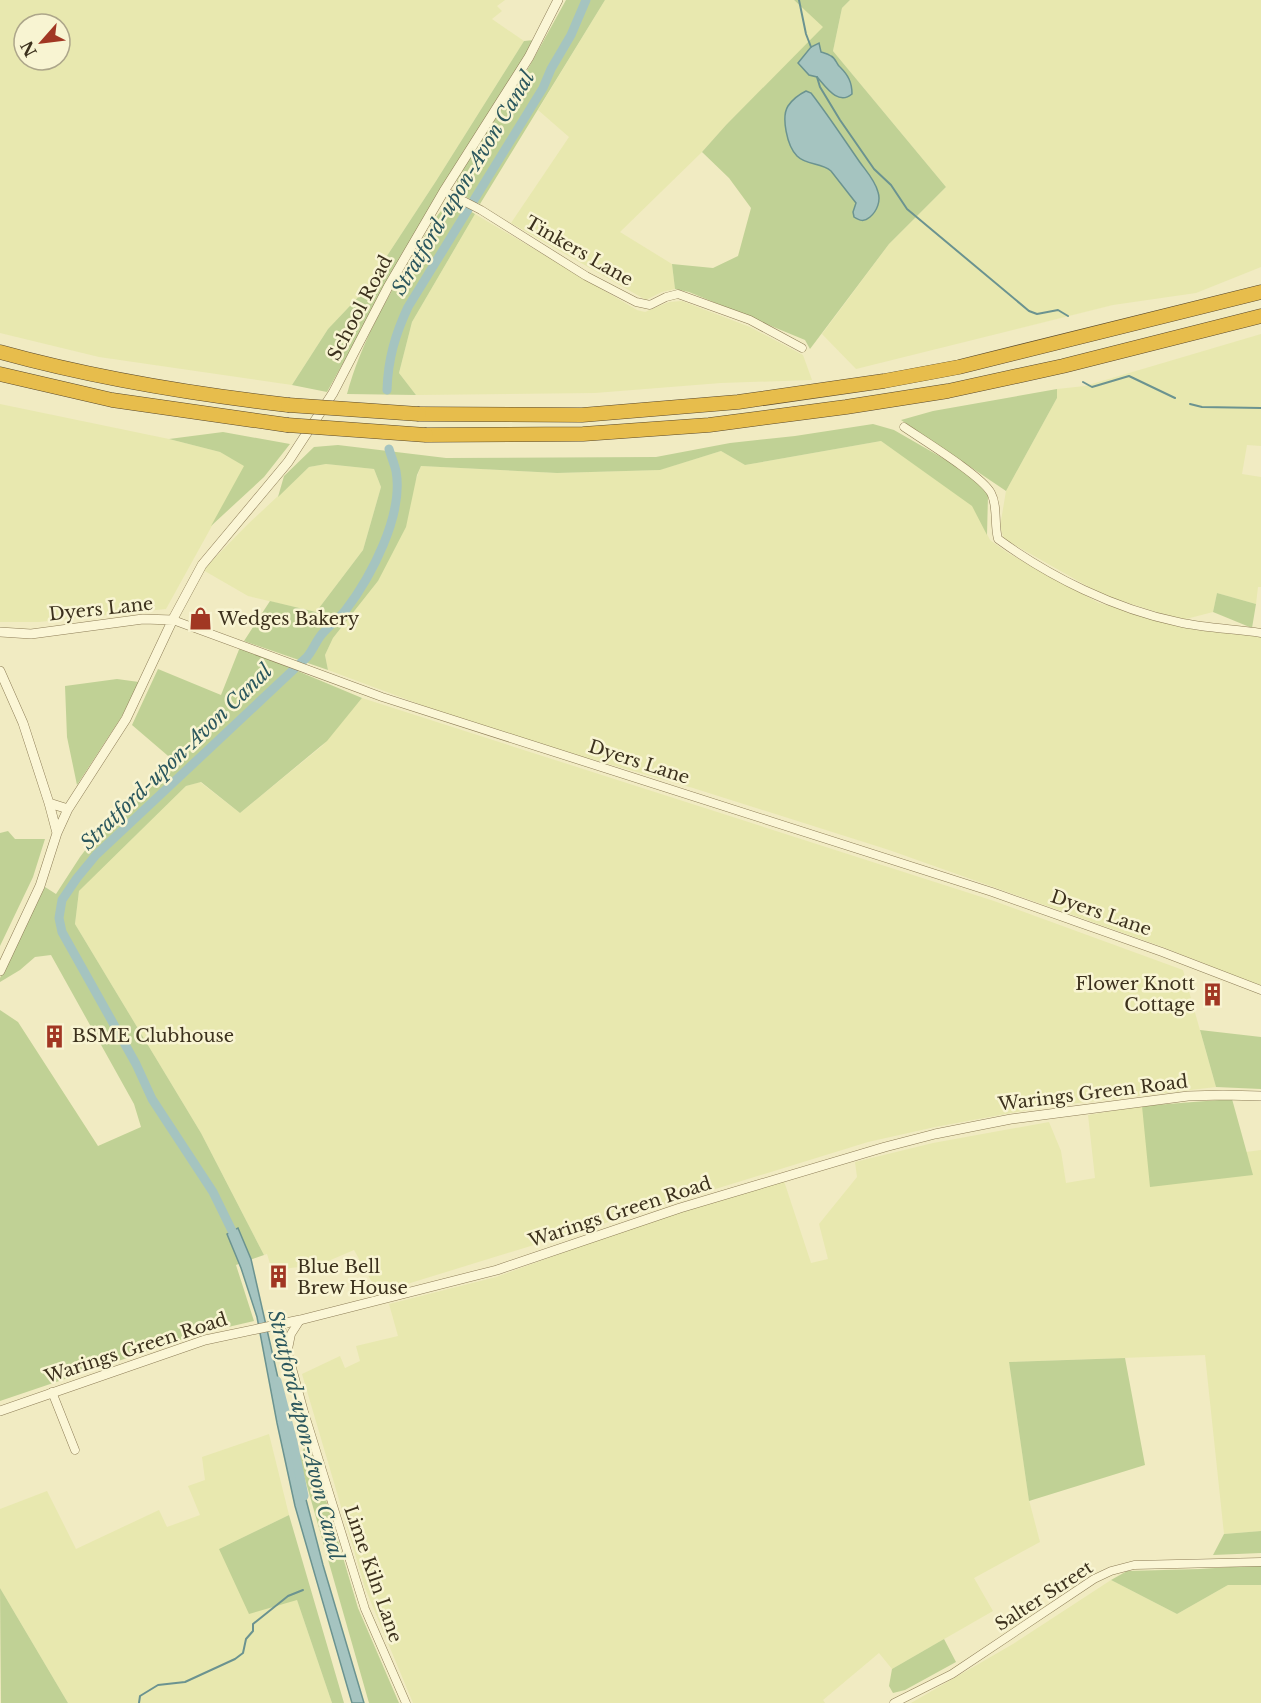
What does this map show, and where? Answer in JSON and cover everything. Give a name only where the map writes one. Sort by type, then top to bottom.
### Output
[{"type":"highway","points":[[0,352],[30,361],[140,383],[288,405],[419,414],[582,415],[738,402],[959,368],[1261,292]]},
{"type":"highway","points":[[0,374],[112,400],[286,425],[426,435],[595,434],[709,425],[948,391],[1261,316]]},
{"type":"street","name":"School Road","points":[[0,971],[40,886],[57,833],[68,809],[126,719],[202,565],[288,462],[322,411],[388,287],[444,191],[529,57],[558,0]]},
{"type":"street","name":"Tinkers Lane","points":[[444,191],[481,210],[586,276],[636,302],[650,305],[678,294],[750,320],[802,348]]},
{"type":"street","points":[[904,427],[966,470],[987,488],[993,499],[998,539],[1012,549],[1100,599],[1179,623],[1261,633]]},
{"type":"street","name":"Dyers Lane","points":[[0,632],[31,634],[143,619],[173,620],[382,697],[992,892],[1162,952],[1261,990]]},
{"type":"street","points":[[0,671],[23,723],[57,833]]},
{"type":"street","points":[[49,803],[68,809]]},
{"type":"street","name":"Warings Green Road","points":[[0,1411],[205,1340],[300,1320],[498,1270],[680,1208],[935,1134],[1011,1119],[1188,1096],[1261,1096]]},
{"type":"street","points":[[288,1349],[291,1334],[300,1320]]},
{"type":"street","name":"Lime Kiln Lane","points":[[275,1325],[288,1349],[304,1412],[365,1609],[406,1703]]},
{"type":"street","points":[[52,1392],[75,1450]]},
{"type":"street","name":"Salter Street","points":[[894,1703],[952,1674],[1111,1570],[1134,1565],[1261,1562]]},
{"type":"green space","points":[[0,0],[505,0],[497,6],[502,11],[492,19],[524,41],[364,291],[328,329],[292,385],[99,357],[0,333]]},
{"type":"green space","points":[[566,0],[605,0],[480,204],[462,195],[457,182],[458,176],[529,67]]},
{"type":"green space","points":[[605,0],[794,0],[824,27],[620,232],[672,264],[675,289],[662,292],[646,300],[511,223],[569,137],[538,110]]},
{"type":"green space","points":[[794,0],[850,0],[842,8],[833,51],[946,187],[889,244],[810,349],[805,340],[689,292],[675,289],[672,264],[713,268],[738,256],[751,208],[729,178],[702,152],[823,27]]},
{"type":"green space","points":[[850,0],[1261,0],[1261,267],[1196,293],[1113,305],[856,369],[822,334],[889,244],[946,187],[833,51],[842,8]]},
{"type":"green space","points":[[534,40],[373,309],[327,392],[292,385],[328,329],[364,291],[524,41]]},
{"type":"green space","points":[[453,201],[475,214],[412,322],[399,373],[416,395],[347,394],[360,354],[387,299],[434,221]]},
{"type":"green space","points":[[475,214],[637,310],[645,312],[669,302],[682,301],[750,327],[803,355],[812,380],[721,383],[595,393],[416,395],[399,373],[412,322]]},
{"type":"green space","points":[[1261,334],[1261,446],[1247,445],[1242,474],[1261,477],[1261,587],[1258,587],[1256,604],[1217,593],[1213,612],[1182,620],[1103,595],[1004,539],[1000,527],[1006,491],[1057,398],[1057,389],[1085,386]]},
{"type":"green space","points":[[1057,389],[1057,398],[1006,491],[901,420],[933,411]]},
{"type":"green space","points":[[0,404],[169,439],[220,452],[245,466],[166,609],[39,622],[0,622]]},
{"type":"green space","points":[[873,424],[894,430],[967,472],[988,495],[987,535],[972,506],[881,441],[745,465],[721,451],[660,470],[557,473],[421,466],[406,527],[378,581],[333,638],[325,655],[328,670],[244,641],[270,601],[316,612],[363,550],[381,487],[374,469],[326,464],[309,467],[278,497],[284,476],[314,447],[338,445],[446,458],[656,457],[730,443]]},
{"type":"green space","points":[[223,432],[290,444],[264,477],[211,526],[244,466],[220,452],[169,439]]},
{"type":"green space","points":[[881,441],[973,506],[990,540],[1008,553],[1099,603],[1196,630],[1261,637],[1261,986],[1160,946],[889,850],[693,788],[451,716],[328,670],[325,655],[333,638],[378,581],[421,466],[557,473],[659,470],[721,451],[745,465]]},
{"type":"green space","points":[[326,464],[374,469],[381,487],[363,550],[316,612],[248,596],[203,570],[309,467]]},
{"type":"green space","points":[[1217,593],[1256,604],[1252,628],[1213,612]]},
{"type":"green space","points":[[240,647],[362,698],[327,741],[240,813],[201,782],[186,786],[79,891],[75,924],[201,1133],[264,1255],[236,1265],[254,1321],[198,1334],[0,1401],[0,1010],[18,1022],[98,1146],[141,1127],[134,1104],[51,955],[35,957],[20,970],[0,982],[0,978],[45,887],[56,894],[105,824],[107,825],[174,761],[132,725],[158,669],[221,695]]},
{"type":"green space","points":[[117,679],[139,682],[122,716],[77,785],[67,737],[65,686]]},
{"type":"green space","points":[[362,698],[994,901],[1183,970],[1216,1087],[1044,1107],[868,1142],[378,1293],[354,1250],[319,1265],[290,1268],[274,1276],[267,1254],[264,1255],[201,1133],[75,924],[79,891],[186,786],[200,782],[240,813],[322,746]]},
{"type":"green space","points":[[8,831],[15,839],[45,839],[33,877],[0,946],[0,833]]},
{"type":"green space","points":[[1200,1030],[1261,1037],[1261,1089],[1216,1087]]},
{"type":"green space","points":[[1232,1099],[1253,1175],[1150,1187],[1142,1106]]},
{"type":"green space","points":[[1142,1106],[1252,1175],[1246,1152],[1261,1150],[1261,1531],[1224,1534],[1205,1355],[1009,1362],[1029,1500],[1040,1542],[974,1578],[993,1611],[892,1669],[879,1653],[823,1700],[825,1703],[413,1703],[365,1588],[302,1374],[340,1356],[345,1368],[360,1361],[356,1346],[398,1336],[389,1304],[496,1277],[656,1219],[784,1181],[811,1263],[828,1259],[819,1224],[857,1177],[855,1162],[933,1143],[1049,1122],[1061,1151],[1066,1183],[1095,1178],[1088,1115]]},
{"type":"green space","points":[[1125,1358],[1145,1465],[1029,1501],[1009,1362]]},
{"type":"green space","points":[[269,1434],[289,1515],[219,1549],[297,1600],[332,1703],[68,1703],[0,1588],[0,1509],[47,1491],[76,1549],[159,1510],[167,1527],[200,1515],[188,1486],[205,1480],[202,1457]]},
{"type":"green space","points":[[305,1446],[313,1456],[358,1608],[399,1703],[369,1703],[299,1458]]},
{"type":"green space","points":[[289,1515],[344,1703],[332,1703],[297,1600],[249,1614],[219,1549]]},
{"type":"green space","points":[[1261,1531],[1261,1553],[1213,1555],[1224,1534]]},
{"type":"green space","points":[[1261,1565],[1261,1585],[1228,1585],[1177,1614],[1111,1580],[1127,1571]]},
{"type":"green space","points":[[1111,1580],[1177,1614],[1228,1585],[1261,1585],[1261,1703],[911,1703],[1013,1644]]},
{"type":"green space","points":[[0,1588],[68,1703],[1,1703]]},
{"type":"green space","points":[[944,1639],[956,1662],[905,1690],[893,1693],[889,1686],[892,1669]]},
{"type":"water","points":[[819,43],[821,52],[834,58],[849,79],[852,94],[847,97],[837,97],[817,77],[809,75],[798,63],[811,47]]},
{"type":"water","points":[[806,91],[811,93],[817,101],[875,184],[879,195],[878,206],[866,220],[854,217],[856,203],[831,171],[801,159],[790,146],[785,124],[786,111],[799,95]]},
{"type":"water","points":[[238,1228],[251,1259],[302,1484],[323,1565],[364,1703],[352,1703],[295,1506],[257,1317],[227,1234]]},
{"type":"waterway","name":"Stratford-upon-Avon Canal","points":[[387,390],[393,347],[408,307],[543,88],[551,69],[571,35],[586,0]]},
{"type":"waterway","points":[[799,0],[811,47]]},
{"type":"waterway","points":[[817,77],[820,87],[840,120],[874,169],[891,185],[907,209],[1029,311],[1037,314],[1058,310],[1068,316]]},
{"type":"waterway","points":[[1083,382],[1092,387],[1129,376],[1175,398]]},
{"type":"waterway","points":[[1190,404],[1202,407],[1261,408]]},
{"type":"waterway","name":"Stratford-upon-Avon Canal","points":[[237,1241],[213,1192],[152,1099],[136,1064],[62,932],[59,918],[62,900],[96,855],[307,657],[322,634],[345,611],[375,563],[390,526],[397,488],[396,471],[389,449]]},
{"type":"waterway","name":"Stratford-upon-Avon Canal","points":[[277,1381],[304,1496]]},
{"type":"waterway","points":[[139,1703],[140,1696],[158,1685],[185,1682],[235,1659],[243,1653],[246,1639],[253,1631],[253,1624],[288,1596],[303,1590]]},
{"type":"place","name":"Wedges Bakery","points":[[200,619]]},
{"type":"place","name":"Flower Knott Cottage","points":[[1213,994]]},
{"type":"place","name":"BSME Clubhouse","points":[[54,1036]]},
{"type":"place","name":"Blue Bell Brew House","points":[[279,1277]]}]
